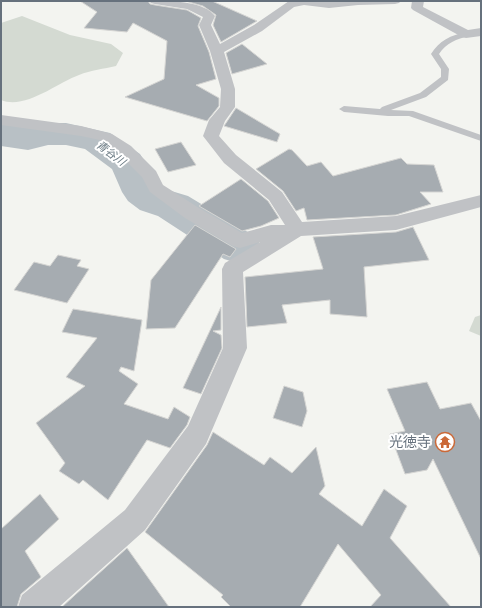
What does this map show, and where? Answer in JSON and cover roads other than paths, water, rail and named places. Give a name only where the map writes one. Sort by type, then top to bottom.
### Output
[{"type":"street","points":[[156,1],[177,4],[204,11],[209,16],[205,25],[217,51],[228,89],[227,107],[217,120],[211,136],[230,159],[276,196],[294,230]]},
{"type":"street","points":[[217,51],[258,28],[290,4],[304,2],[329,5],[358,2],[395,1]]},
{"type":"street","points":[[418,1],[417,8],[466,34],[481,32]]},
{"type":"street","points":[[1,120],[81,131],[106,137],[125,150],[145,170],[156,188],[192,213],[240,241],[271,232],[396,223],[481,200]]},
{"type":"street","points":[[34,607],[135,520],[197,435],[235,348],[232,269],[294,230]]},
{"type":"lane","points":[[378,112],[423,94],[445,78],[445,69],[435,54],[438,48],[446,42],[466,34]]},
{"type":"lane","points":[[344,110],[410,113],[481,138]]},
{"type":"waterway","name":"青谷川","points":[[1,135],[28,139],[48,134],[66,134],[97,141],[127,162],[135,175],[142,192],[154,200],[173,206],[240,248]]},
{"type":"place","name":"光徳寺","points":[[445,442]]}]
